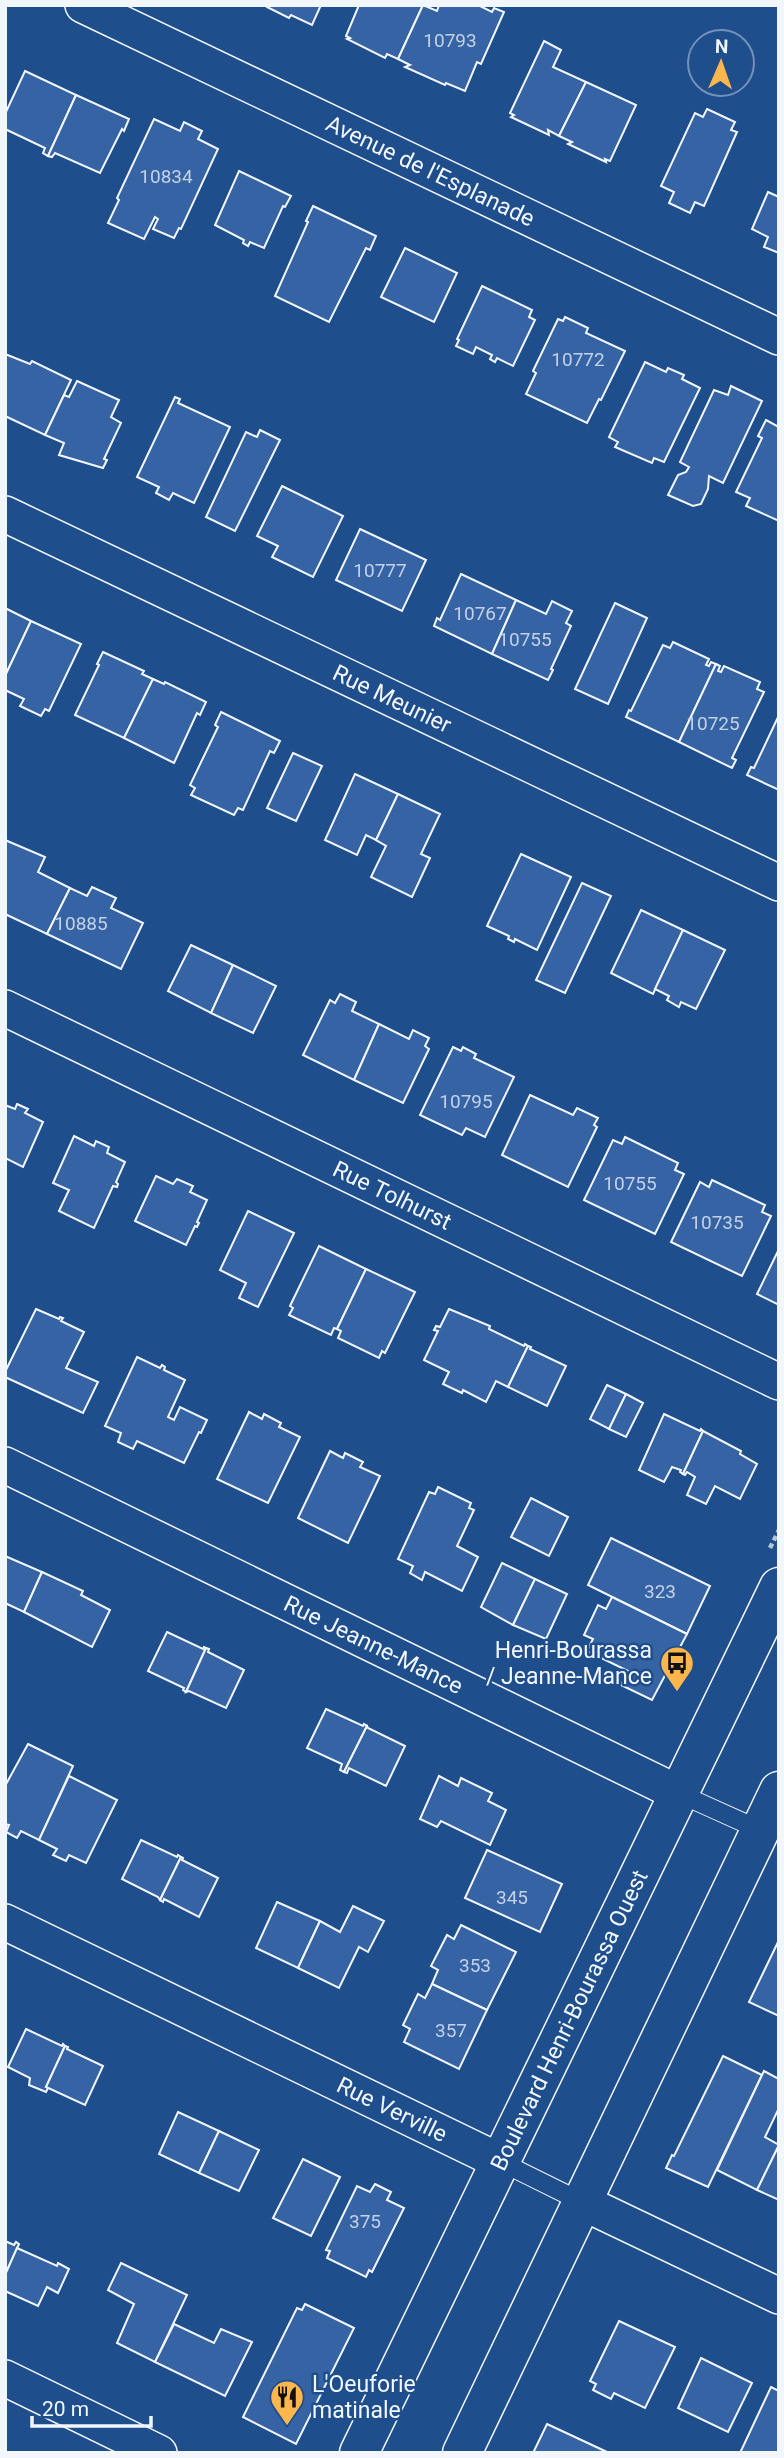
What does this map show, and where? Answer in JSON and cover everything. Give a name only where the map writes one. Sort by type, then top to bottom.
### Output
[{"type":"main road","name":"Boulevard Henri-Bourassa Ouest","points":[[359,2453],[779,1587]]},
{"type":"main road","points":[[461,2453],[583,2202],[769,1835],[779,1791]]},
{"type":"street","name":"Avenue de l'Esplanade","points":[[83,5],[779,337]]},
{"type":"street","name":"Rue Meunier","points":[[5,514],[779,883]]},
{"type":"street","name":"Rue Tolhurst","points":[[5,1008],[779,1382]]},
{"type":"street","name":"Rue Jeanne-Mance","points":[[5,1465],[678,1793]]},
{"type":"street","name":"Rue Verville","points":[[5,1922],[501,2162]]},
{"type":"street","name":"Rue Verville","points":[[583,2202],[779,2296]]},
{"type":"street","points":[[5,2378],[159,2453]]},
{"type":"lane","name":"Rue Jeanne-Mance","points":[[678,1793],[769,1835]]},
{"type":"lane","name":"Rue Verville","points":[[501,2162],[583,2202]]},
{"type":"building","points":[[321,5],[312,25],[291,15],[289,18],[267,7]]},
{"type":"building","points":[[359,5],[423,5],[398,59],[387,54],[385,58],[347,39],[350,38],[346,36]]},
{"type":"building","points":[[423,5],[437,11],[439,5],[478,5],[492,12],[494,8],[504,12],[481,64],[477,62],[465,91],[405,67],[410,65],[398,59]]},
{"type":"building","points":[[544,41],[561,50],[553,67],[586,82],[559,136],[548,130],[549,135],[511,117],[514,115],[510,113]]},
{"type":"building","points":[[25,71],[76,95],[48,156],[43,153],[45,148],[5,129],[5,114]]},
{"type":"building","points":[[586,82],[636,105],[610,161],[605,159],[606,162],[568,144],[572,142],[559,136]]},
{"type":"building","points":[[76,95],[129,119],[100,173],[55,153],[52,157],[48,156]]},
{"type":"building","points":[[707,109],[735,122],[731,130],[737,132],[704,206],[695,202],[690,213],[669,203],[674,192],[661,186],[695,113],[703,117]]},
{"type":"building","points":[[154,119],[180,131],[184,122],[202,131],[198,139],[218,149],[181,229],[179,228],[174,238],[153,229],[158,219],[155,217],[144,239],[108,223]]},
{"type":"building","points":[[239,171],[291,196],[285,207],[283,206],[264,248],[250,242],[248,246],[243,243],[244,240],[215,225]]},
{"type":"building","points":[[768,192],[779,197],[779,253],[764,247],[768,237],[752,229]]},
{"type":"building","points":[[313,206],[376,236],[370,250],[366,248],[329,322],[275,296]]},
{"type":"building","points":[[405,248],[457,273],[434,322],[381,297]]},
{"type":"building","points":[[482,286],[532,310],[529,317],[535,320],[513,366],[497,358],[495,362],[490,359],[492,355],[476,347],[473,354],[456,346]]},
{"type":"building","points":[[565,317],[588,328],[586,333],[625,351],[587,423],[526,394],[536,373],[533,371],[558,319],[563,321]]},
{"type":"building","points":[[5,354],[30,364],[32,361],[71,380],[45,435],[5,416]]},
{"type":"building","points":[[645,362],[666,372],[668,368],[684,375],[682,379],[700,388],[664,462],[654,458],[652,463],[615,447],[618,442],[609,437]]},
{"type":"building","points":[[77,381],[119,400],[111,417],[121,423],[104,459],[107,460],[103,468],[59,455],[64,443],[45,435],[64,395],[69,397]]},
{"type":"building","points":[[731,386],[762,401],[723,483],[709,476],[708,489],[701,504],[693,506],[668,495],[678,475],[686,472],[689,467],[680,462],[714,390],[728,395]]},
{"type":"building","points":[[175,397],[180,399],[178,403],[230,427],[194,503],[173,493],[169,500],[156,493],[159,487],[137,477]]},
{"type":"building","points":[[766,420],[779,427],[779,521],[746,506],[750,498],[736,492],[762,438],[758,436]]},
{"type":"building","points":[[260,430],[280,440],[235,531],[206,517],[246,432],[257,437]]},
{"type":"building","points":[[282,486],[343,516],[313,577],[272,557],[278,546],[257,536]]},
{"type":"building","points":[[360,529],[426,560],[402,611],[336,580]]},
{"type":"building","points":[[461,574],[516,600],[492,654],[434,626],[437,618],[440,620]]},
{"type":"building","points":[[516,600],[546,614],[552,601],[572,611],[566,623],[571,626],[548,680],[492,654]]},
{"type":"building","points":[[615,603],[647,618],[608,704],[575,689]]},
{"type":"building","points":[[5,608],[31,621],[5,676]]},
{"type":"building","points":[[31,621],[81,644],[49,711],[45,709],[41,716],[20,706],[24,699],[5,690],[5,676]]},
{"type":"building","points":[[673,642],[709,659],[706,665],[709,666],[711,662],[716,664],[679,742],[626,717],[663,645],[670,648]]},
{"type":"building","points":[[103,652],[144,671],[142,674],[153,679],[124,738],[75,715]]},
{"type":"building","points":[[716,664],[720,666],[718,671],[721,672],[724,666],[760,682],[757,689],[764,692],[732,758],[736,760],[732,768],[679,742]]},
{"type":"building","points":[[153,679],[206,702],[200,715],[197,713],[174,763],[124,738]]},
{"type":"building","points":[[221,712],[280,741],[274,753],[270,751],[243,810],[238,808],[234,815],[191,795],[195,788],[190,785],[218,727],[215,725]]},
{"type":"building","points":[[779,715],[779,790],[747,775],[751,767],[754,768]]},
{"type":"building","points":[[293,753],[322,766],[296,821],[267,808]]},
{"type":"building","points":[[355,774],[398,794],[376,840],[366,835],[357,855],[325,840]]},
{"type":"building","points":[[398,794],[440,814],[421,854],[430,858],[412,897],[371,877],[386,846],[376,840]]},
{"type":"building","points":[[5,840],[45,857],[38,872],[70,888],[47,934],[5,914]]},
{"type":"building","points":[[521,854],[571,877],[537,950],[515,939],[514,942],[508,939],[509,936],[487,926]]},
{"type":"building","points":[[582,883],[611,896],[565,993],[536,980]]},
{"type":"building","points":[[92,887],[116,898],[111,908],[143,923],[121,969],[47,934],[70,888],[87,896]]},
{"type":"building","points":[[641,910],[683,930],[653,994],[611,973]]},
{"type":"building","points":[[683,930],[725,950],[696,1009],[681,1002],[679,1007],[667,1000],[669,996],[655,989]]},
{"type":"building","points":[[191,945],[233,965],[211,1013],[168,991]]},
{"type":"building","points":[[233,965],[276,986],[253,1033],[211,1013]]},
{"type":"building","points":[[340,994],[356,1002],[352,1011],[379,1024],[354,1080],[303,1055],[330,1000],[335,1003]]},
{"type":"building","points":[[379,1024],[409,1039],[413,1030],[429,1038],[425,1046],[429,1049],[403,1103],[354,1080]]},
{"type":"building","points":[[453,1047],[461,1051],[463,1047],[476,1054],[474,1058],[514,1077],[485,1137],[466,1128],[462,1135],[420,1115]]},
{"type":"building","points":[[530,1095],[573,1115],[577,1108],[598,1118],[594,1125],[597,1127],[568,1187],[502,1155]]},
{"type":"building","points":[[17,1104],[28,1109],[25,1113],[43,1122],[23,1167],[5,1158],[5,1105],[15,1109]]},
{"type":"building","points":[[74,1136],[94,1146],[96,1141],[109,1147],[107,1153],[125,1162],[116,1182],[117,1187],[113,1186],[94,1228],[59,1211],[69,1190],[53,1183]]},
{"type":"building","points":[[625,1137],[678,1163],[675,1170],[684,1174],[655,1234],[584,1200],[613,1140],[622,1144]]},
{"type":"building","points":[[156,1176],[173,1184],[177,1179],[193,1186],[190,1192],[207,1200],[197,1222],[199,1223],[186,1245],[135,1221]]},
{"type":"building","points":[[712,1180],[765,1205],[762,1212],[771,1216],[742,1276],[671,1242],[700,1182],[709,1187]]},
{"type":"building","points":[[248,1211],[294,1233],[258,1307],[239,1298],[246,1283],[220,1270]]},
{"type":"building","points":[[319,1246],[366,1269],[337,1329],[334,1328],[331,1335],[289,1315],[293,1308],[290,1306]]},
{"type":"building","points":[[779,1249],[779,1305],[757,1294]]},
{"type":"building","points":[[366,1269],[415,1292],[385,1353],[382,1351],[379,1358],[338,1338],[341,1331],[337,1329]]},
{"type":"building","points":[[36,1309],[59,1319],[63,1318],[61,1321],[84,1332],[66,1368],[98,1382],[83,1413],[5,1377]]},
{"type":"building","points":[[449,1309],[528,1346],[508,1387],[496,1381],[486,1402],[463,1390],[462,1393],[443,1384],[449,1372],[424,1360],[438,1331],[434,1330],[436,1326],[440,1327]]},
{"type":"building","points":[[528,1346],[566,1366],[547,1406],[508,1387]]},
{"type":"building","points":[[137,1357],[160,1368],[162,1365],[164,1370],[185,1380],[168,1417],[174,1420],[180,1407],[207,1420],[184,1463],[137,1441],[133,1449],[118,1442],[121,1433],[105,1426]]},
{"type":"building","points":[[607,1385],[626,1394],[609,1429],[590,1419]]},
{"type":"building","points":[[626,1394],[643,1403],[626,1437],[609,1429]]},
{"type":"building","points":[[249,1412],[262,1419],[264,1414],[281,1423],[279,1427],[300,1437],[268,1503],[217,1479]]},
{"type":"building","points":[[664,1414],[703,1431],[683,1474],[681,1470],[672,1467],[664,1482],[639,1470]]},
{"type":"building","points":[[703,1431],[741,1451],[740,1454],[757,1464],[740,1499],[715,1486],[706,1504],[687,1495],[695,1477],[687,1472],[683,1474]]},
{"type":"building","points":[[330,1451],[343,1458],[345,1453],[363,1462],[360,1467],[380,1476],[348,1543],[298,1518]]},
{"type":"building","points":[[438,1487],[471,1503],[469,1508],[474,1510],[457,1546],[478,1557],[462,1591],[425,1572],[422,1580],[410,1573],[413,1566],[398,1559],[429,1492],[435,1494]]},
{"type":"building","points":[[531,1498],[568,1517],[549,1556],[511,1537]]},
{"type":"building","points":[[611,1538],[710,1586],[687,1634],[588,1585]]},
{"type":"building","points":[[5,1556],[42,1572],[24,1612],[5,1603]]},
{"type":"building","points":[[502,1563],[535,1579],[513,1625],[481,1607]]},
{"type":"building","points":[[42,1572],[83,1591],[81,1595],[110,1610],[92,1647],[24,1612]]},
{"type":"building","points":[[535,1579],[567,1594],[546,1639],[513,1625]]},
{"type":"building","points":[[612,1597],[687,1634],[652,1700],[621,1685],[628,1671],[587,1651],[593,1639],[584,1635],[598,1605],[606,1609]]},
{"type":"building","points":[[167,1632],[206,1648],[186,1692],[184,1688],[148,1671]]},
{"type":"building","points":[[206,1648],[209,1649],[208,1652],[244,1670],[226,1708],[186,1692]]},
{"type":"building","points":[[326,1709],[367,1726],[344,1772],[340,1770],[342,1764],[307,1748]]},
{"type":"building","points":[[367,1726],[405,1746],[386,1786],[349,1768],[347,1773],[344,1772]]},
{"type":"building","points":[[28,1744],[73,1766],[39,1840],[21,1831],[17,1838],[6,1832],[9,1825],[5,1824],[5,1786]]},
{"type":"building","points":[[69,1776],[117,1800],[86,1863],[69,1855],[66,1861],[53,1855],[57,1849],[39,1840]]},
{"type":"building","points":[[439,1776],[458,1786],[461,1778],[492,1793],[488,1801],[506,1810],[490,1845],[441,1821],[437,1827],[420,1819]]},
{"type":"building","points":[[141,1840],[181,1857],[160,1900],[122,1879]]},
{"type":"building","points":[[487,1850],[562,1884],[540,1932],[465,1898]]},
{"type":"building","points":[[181,1857],[182,1860],[218,1878],[199,1917],[164,1899],[163,1902],[160,1900]]},
{"type":"building","points":[[277,1902],[320,1921],[298,1968],[256,1948]]},
{"type":"building","points":[[353,1906],[384,1921],[368,1952],[359,1947],[339,1988],[298,1968],[320,1921],[340,1932]]},
{"type":"building","points":[[461,1925],[516,1952],[487,2010],[432,1984],[438,1970],[431,1966],[447,1935],[454,1939]]},
{"type":"building","points":[[779,1940],[779,2016],[749,2002]]},
{"type":"building","points":[[432,1984],[487,2010],[459,2069],[404,2042],[410,2029],[403,2025],[418,1994],[425,1998]]},
{"type":"building","points":[[26,2029],[65,2046],[46,2092],[29,2085],[30,2078],[8,2067]]},
{"type":"building","points":[[65,2046],[103,2066],[85,2105],[46,2087]]},
{"type":"building","points":[[723,2056],[762,2075],[708,2187],[666,2168]]},
{"type":"building","points":[[764,2071],[779,2079],[779,2108],[765,2137],[779,2145],[757,2190],[717,2170]]},
{"type":"building","points":[[178,2112],[219,2131],[199,2173],[159,2154]]},
{"type":"building","points":[[219,2131],[259,2150],[239,2191],[199,2173]]},
{"type":"building","points":[[779,2145],[779,2200],[757,2190]]},
{"type":"building","points":[[303,2159],[340,2177],[311,2236],[273,2218]]},
{"type":"building","points":[[375,2184],[391,2192],[387,2200],[404,2208],[372,2272],[369,2270],[366,2277],[327,2258],[330,2251],[326,2250],[357,2186],[370,2192]]},
{"type":"building","points":[[5,2241],[19,2244],[5,2275]]},
{"type":"building","points":[[17,2248],[69,2269],[58,2293],[47,2287],[38,2306],[5,2291],[5,2275]]},
{"type":"building","points":[[121,2263],[187,2295],[155,2362],[117,2343],[134,2304],[108,2290]]},
{"type":"building","points":[[305,2304],[354,2328],[296,2444],[243,2417],[297,2308],[302,2310]]},
{"type":"building","points":[[619,2321],[675,2347],[645,2408],[614,2393],[611,2399],[593,2390],[596,2384],[590,2381]]},
{"type":"building","points":[[174,2324],[214,2343],[221,2329],[252,2342],[225,2396],[155,2362]]},
{"type":"building","points":[[701,2358],[752,2383],[728,2432],[678,2408]]},
{"type":"building","points":[[771,2387],[779,2391],[779,2453],[740,2453]]},
{"type":"building","points":[[547,2424],[607,2452],[607,2453],[533,2453]]},
{"type":"place","name":"Henri-Bourassa / Jeanne-Mance","points":[[677,1693]]},
{"type":"place","name":"L'Oeuforie matinale","points":[[287,2427]]}]
